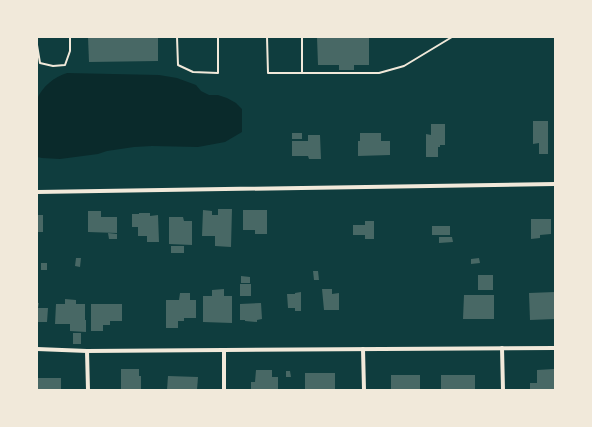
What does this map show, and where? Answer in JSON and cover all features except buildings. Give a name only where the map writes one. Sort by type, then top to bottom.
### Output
[{"type":"street","points":[[37,192],[555,184]]},
{"type":"street","points":[[502,348],[503,390]]},
{"type":"street","points":[[37,349],[224,350],[555,348]]},
{"type":"street","points":[[364,349],[364,390]]},
{"type":"street","points":[[87,350],[88,390]]},
{"type":"street","points":[[224,350],[224,390]]},
{"type":"lane","points":[[37,45],[40,63],[53,66],[65,65],[70,51],[70,37]]},
{"type":"lane","points":[[177,37],[178,65],[193,72],[218,73],[218,37]]},
{"type":"lane","points":[[268,37],[268,74],[379,73],[404,66],[452,37]]},
{"type":"lane","points":[[302,37],[302,73]]},
{"type":"water","points":[[67,73],[159,75],[177,78],[196,85],[201,91],[209,95],[218,95],[236,103],[242,109],[242,132],[225,142],[198,147],[134,147],[60,159],[37,157],[37,99],[42,90],[49,83]]}]
